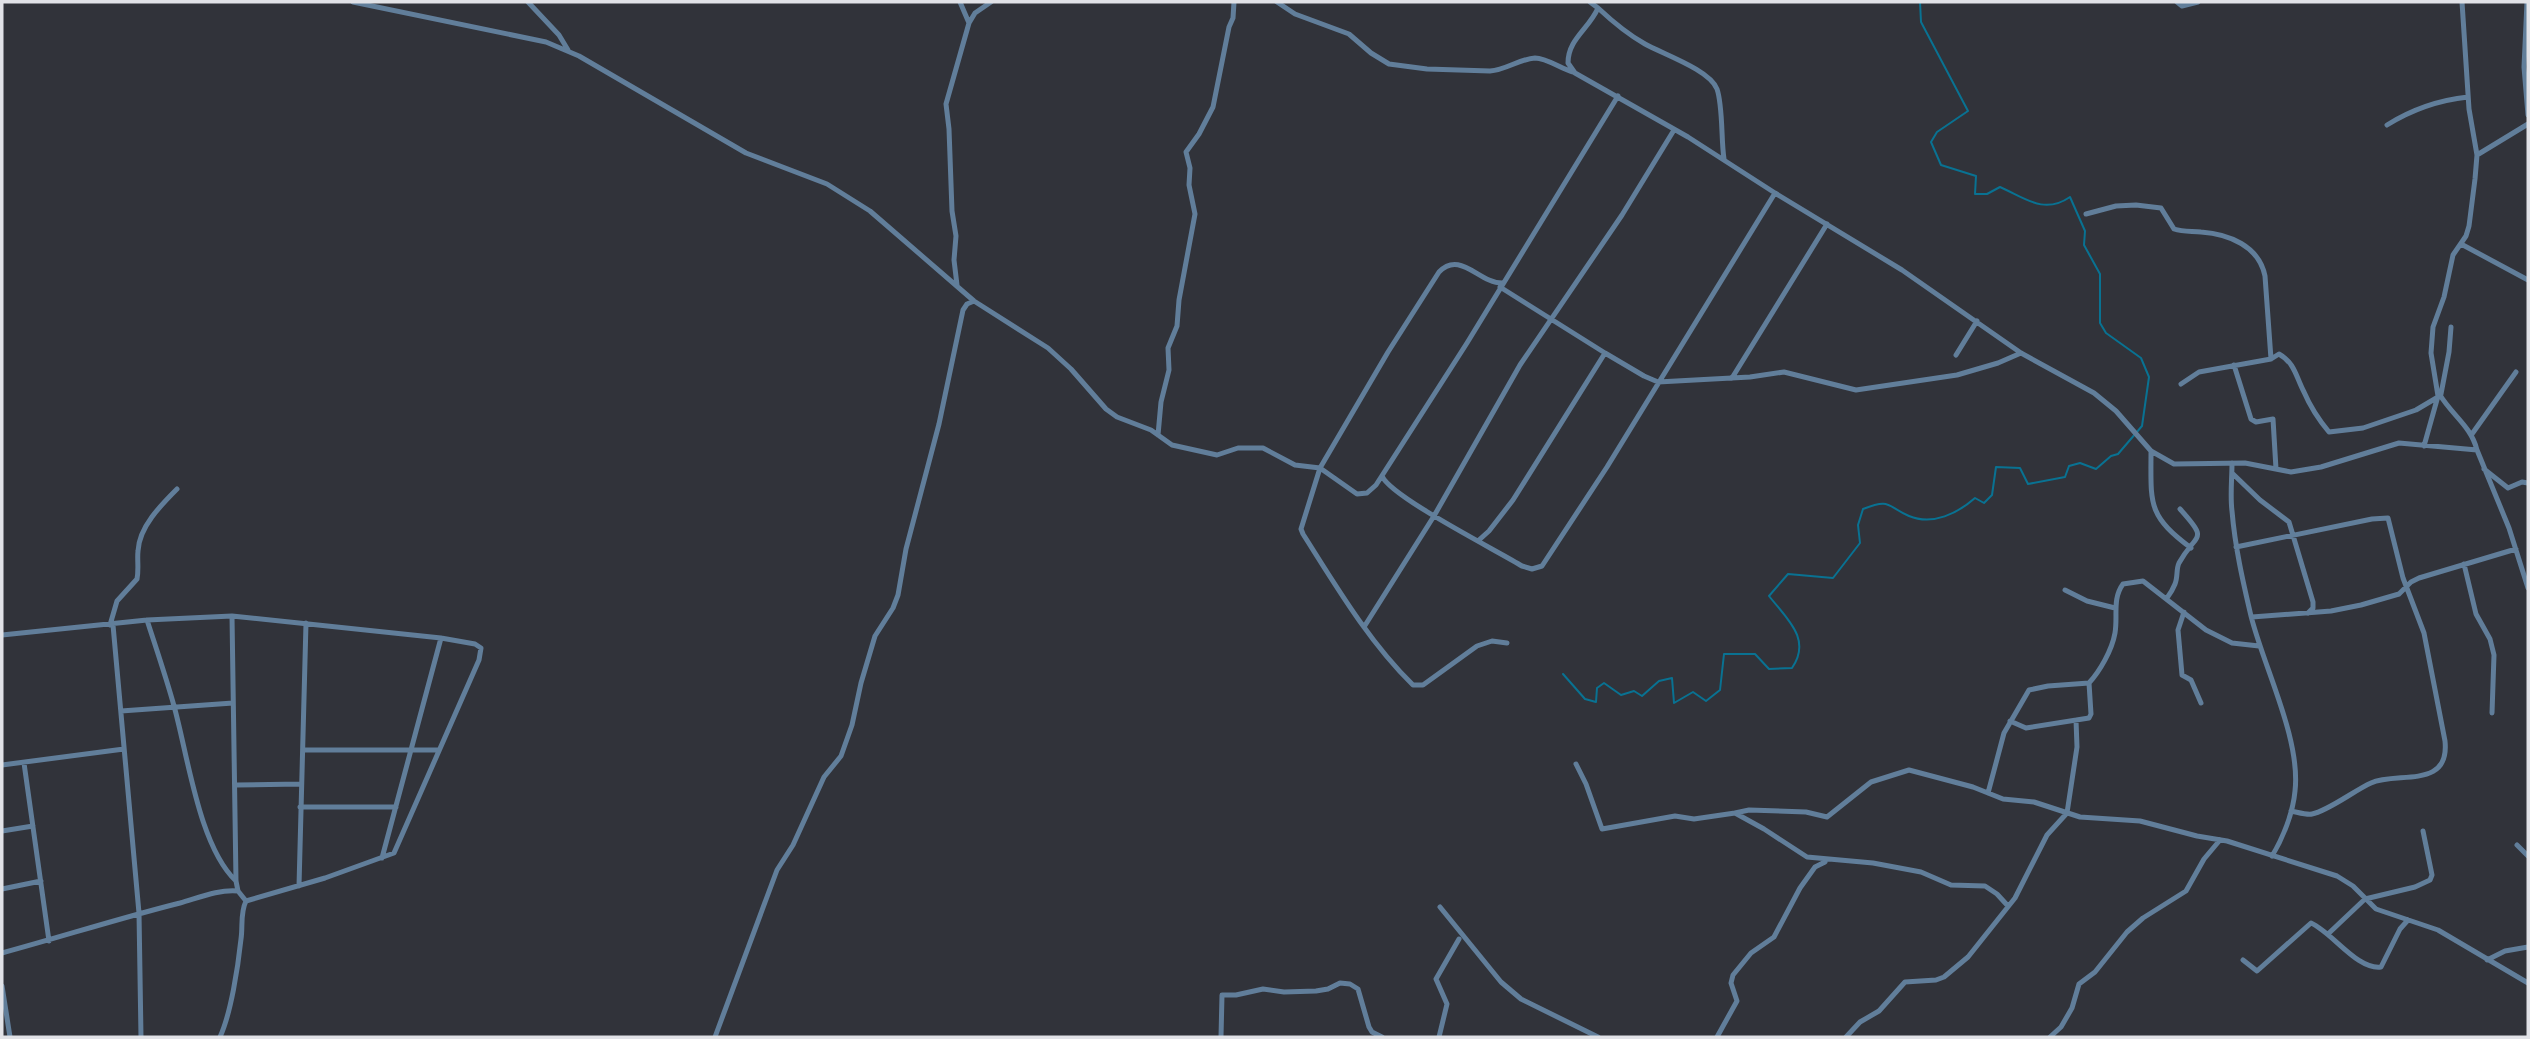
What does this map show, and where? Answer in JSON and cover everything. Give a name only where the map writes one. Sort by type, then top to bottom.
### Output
[{"type":"street","points":[[353,2],[546,42],[569,52],[746,153],[817,180],[846,195],[870,211],[974,301],[1048,348],[1071,369],[1106,410],[1117,417],[1151,430],[1172,445],[1217,455],[1238,449],[1263,448],[1295,465],[1320,468],[1357,494],[1372,491],[1382,476],[1618,96]]},
{"type":"street","points":[[528,2],[559,35],[569,52]]},
{"type":"street","points":[[960,2],[969,23]]},
{"type":"street","points":[[715,1037],[778,870],[793,845],[824,777],[841,756],[847,742],[875,636],[898,595],[904,558],[939,424],[964,307],[954,260],[956,236],[949,162],[950,129],[946,104],[969,23],[975,13],[991,2]]},
{"type":"street","points":[[1158,435],[1161,402],[1169,370],[1168,348],[1177,326],[1179,300],[1195,214],[1186,152],[1213,107],[1234,2]]},
{"type":"street","points":[[1277,2],[1295,14],[1349,34],[1371,53],[1396,66],[1490,71],[1539,58],[1575,73],[1724,159],[1774,193],[1902,270],[2021,354],[2094,393],[2116,411],[2151,451],[2174,464],[2245,463],[2291,472],[2305,471],[2399,443],[2477,450]]},
{"type":"street","points":[[1590,2],[1620,29],[1702,74],[1715,84],[1724,159]]},
{"type":"street","points":[[2176,2],[2182,6],[2198,2]]},
{"type":"street","points":[[2462,2],[2468,97],[2477,155],[2469,226],[2450,263],[2444,297],[2434,327],[2431,353],[2439,396],[2472,434],[2528,588]]},
{"type":"street","points":[[2527,2],[2524,67],[2528,115]]},
{"type":"street","points":[[1575,73],[1568,63],[1569,54],[1579,33],[1590,24],[1598,8]]},
{"type":"street","points":[[964,11],[975,13]]},
{"type":"street","points":[[2387,125],[2401,116],[2446,100],[2468,97]]},
{"type":"street","points":[[2477,155],[2528,124]]},
{"type":"street","points":[[1364,627],[1434,516],[1520,365],[1622,215],[1674,130]]},
{"type":"street","points":[[1382,476],[1391,488],[1434,516],[1526,568],[1542,566],[1607,467],[1774,193]]},
{"type":"street","points":[[2086,214],[2116,206],[2161,208],[2174,229],[2215,234],[2252,248],[2264,268],[2271,359]]},
{"type":"street","points":[[1732,378],[1827,224]]},
{"type":"street","points":[[2461,244],[2528,280]]},
{"type":"street","points":[[1507,643],[1492,640],[1476,646],[1423,685],[1416,687],[1364,627],[1303,534],[1302,523],[1320,468],[1388,352],[1444,267],[1456,264],[1465,266],[1488,281],[1501,285],[1605,353],[1658,382],[1784,372],[1857,390],[1957,375],[2021,354]]},
{"type":"street","points":[[964,307],[974,301]]},
{"type":"street","points":[[1956,355],[1977,321]]},
{"type":"street","points":[[2424,446],[2449,352],[2451,327]]},
{"type":"street","points":[[1479,540],[1513,500],[1605,353]]},
{"type":"street","points":[[2182,384],[2199,372],[2271,359],[2279,354],[2293,365],[2303,391],[2329,432],[2363,428],[2416,410],[2439,396]]},
{"type":"street","points":[[2234,366],[2251,419],[2256,422],[2273,419],[2276,469]]},
{"type":"street","points":[[2472,434],[2516,372]]},
{"type":"street","points":[[2151,451],[2151,487],[2158,519],[2190,548]]},
{"type":"street","points":[[2232,463],[2231,509],[2236,547],[2259,646],[2292,749],[2295,791],[2280,843],[2272,856]]},
{"type":"street","points":[[2484,469],[2508,488],[2522,482],[2528,483]]},
{"type":"street","points":[[2232,473],[2289,523],[2313,602],[2308,613]]},
{"type":"street","points":[[141,1037],[139,913],[111,625],[117,601],[137,579],[137,549],[145,529],[161,504],[177,489]]},
{"type":"street","points":[[2167,598],[2176,582],[2180,562],[2195,543],[2198,532],[2180,509]]},
{"type":"street","points":[[2236,547],[2388,518],[2406,588],[2421,623],[2429,653],[2445,741],[2446,755],[2442,763],[2420,777],[2373,781],[2313,814],[2291,811]]},
{"type":"street","points":[[2252,617],[2308,613],[2361,605],[2399,594],[2411,582],[2516,549]]},
{"type":"street","points":[[2464,564],[2476,614],[2490,639],[2494,655],[2492,713]]},
{"type":"street","points":[[2403,578],[2411,582]]},
{"type":"street","points":[[2010,721],[2026,728],[2090,716],[2089,683],[2112,643],[2119,589],[2123,584],[2132,581],[2143,581],[2206,630],[2225,640],[2259,646]]},
{"type":"street","points":[[2065,590],[2087,601],[2115,608]]},
{"type":"street","points":[[2184,612],[2178,630],[2182,675],[2191,680],[2201,703]]},
{"type":"street","points":[[2,635],[146,620],[232,616],[441,638],[475,644],[481,648],[481,654],[396,849],[382,859],[246,901]]},
{"type":"street","points":[[232,616],[236,881],[238,891],[246,901]]},
{"type":"street","points":[[146,620],[174,707],[196,798],[227,873],[236,881]]},
{"type":"street","points":[[299,886],[306,623]]},
{"type":"street","points":[[382,859],[441,638]]},
{"type":"street","points":[[1988,793],[1990,778],[2010,721],[2028,690],[2089,683]]},
{"type":"street","points":[[121,711],[233,703]]},
{"type":"street","points":[[1846,1037],[1860,1022],[1879,1011],[1905,982],[1944,977],[1968,957],[2019,891],[2047,835],[2067,813],[2077,747],[2076,720]]},
{"type":"street","points":[[2,765],[124,749]]},
{"type":"street","points":[[303,750],[439,750]]},
{"type":"street","points":[[24,763],[49,941]]},
{"type":"street","points":[[1576,764],[1602,829],[1675,816],[1694,819],[1749,810],[1799,812],[1827,817],[1871,782],[1903,771],[1913,771],[2003,799],[2034,802],[2080,817],[2140,821],[2220,840],[2346,880],[2383,912],[2438,930],[2528,983]]},
{"type":"street","points":[[236,785],[301,784]]},
{"type":"street","points":[[300,807],[396,807]]},
{"type":"street","points":[[1735,813],[1807,857],[1873,863],[1921,872],[1951,885],[1985,886],[2008,906]]},
{"type":"street","points":[[2,831],[33,826]]},
{"type":"street","points":[[2328,934],[2365,899],[2415,887],[2430,880],[2432,875],[2423,831]]},
{"type":"street","points":[[2050,1037],[2061,1027],[2072,1009],[2079,984],[2095,971],[2127,932],[2143,918],[2186,891],[2204,859],[2220,840]]},
{"type":"street","points":[[2280,843],[2282,858]]},
{"type":"street","points":[[2517,845],[2528,856]]},
{"type":"street","points":[[1717,1037],[1737,1001],[1731,983],[1733,975],[1751,953],[1773,937],[1815,867],[1828,861]]},
{"type":"street","points":[[2,889],[41,881]]},
{"type":"street","points":[[2,953],[139,913],[223,892],[238,891]]},
{"type":"street","points":[[220,1037],[227,1020],[241,944],[242,910],[246,901]]},
{"type":"street","points":[[1440,907],[1501,982],[1521,999],[1598,1037]]},
{"type":"street","points":[[2243,960],[2257,971],[2311,923],[2363,963],[2378,968],[2408,920]]},
{"type":"street","points":[[1439,1037],[1447,1004],[1436,979],[1459,939]]},
{"type":"street","points":[[2487,960],[2505,951],[2528,947]]},
{"type":"street","points":[[1221,1037],[1223,995],[1263,989],[1284,992],[1316,991],[1340,983],[1359,989],[1369,1027],[1372,1032],[1382,1037]]},
{"type":"street","points":[[2,986],[10,1037]]},
{"type":"waterway","points":[[1563,674],[1585,699],[1596,702],[1597,688],[1604,683],[1621,695],[1634,691],[1642,696],[1659,681],[1672,678],[1674,703],[1693,692],[1706,701],[1720,690],[1724,654],[1755,654],[1769,669],[1792,668],[1797,658],[1798,639],[1789,621],[1769,596],[1788,574],[1833,578],[1860,543],[1858,525],[1863,509],[1884,504],[1918,519],[1936,519],[1961,509],[1975,498],[1984,503],[1992,495],[1996,467],[2020,468],[2028,484],[2065,477],[2069,466],[2080,463],[2096,469],[2111,456],[2118,454],[2142,426],[2149,377],[2141,358],[2106,333],[2100,323],[2100,274],[2084,245],[2085,231],[2070,197],[2052,205],[2043,205],[2000,187],[1987,194],[1975,194],[1976,176],[1941,165],[1931,142],[1937,132],[1968,111],[1921,22],[1920,2]]}]
